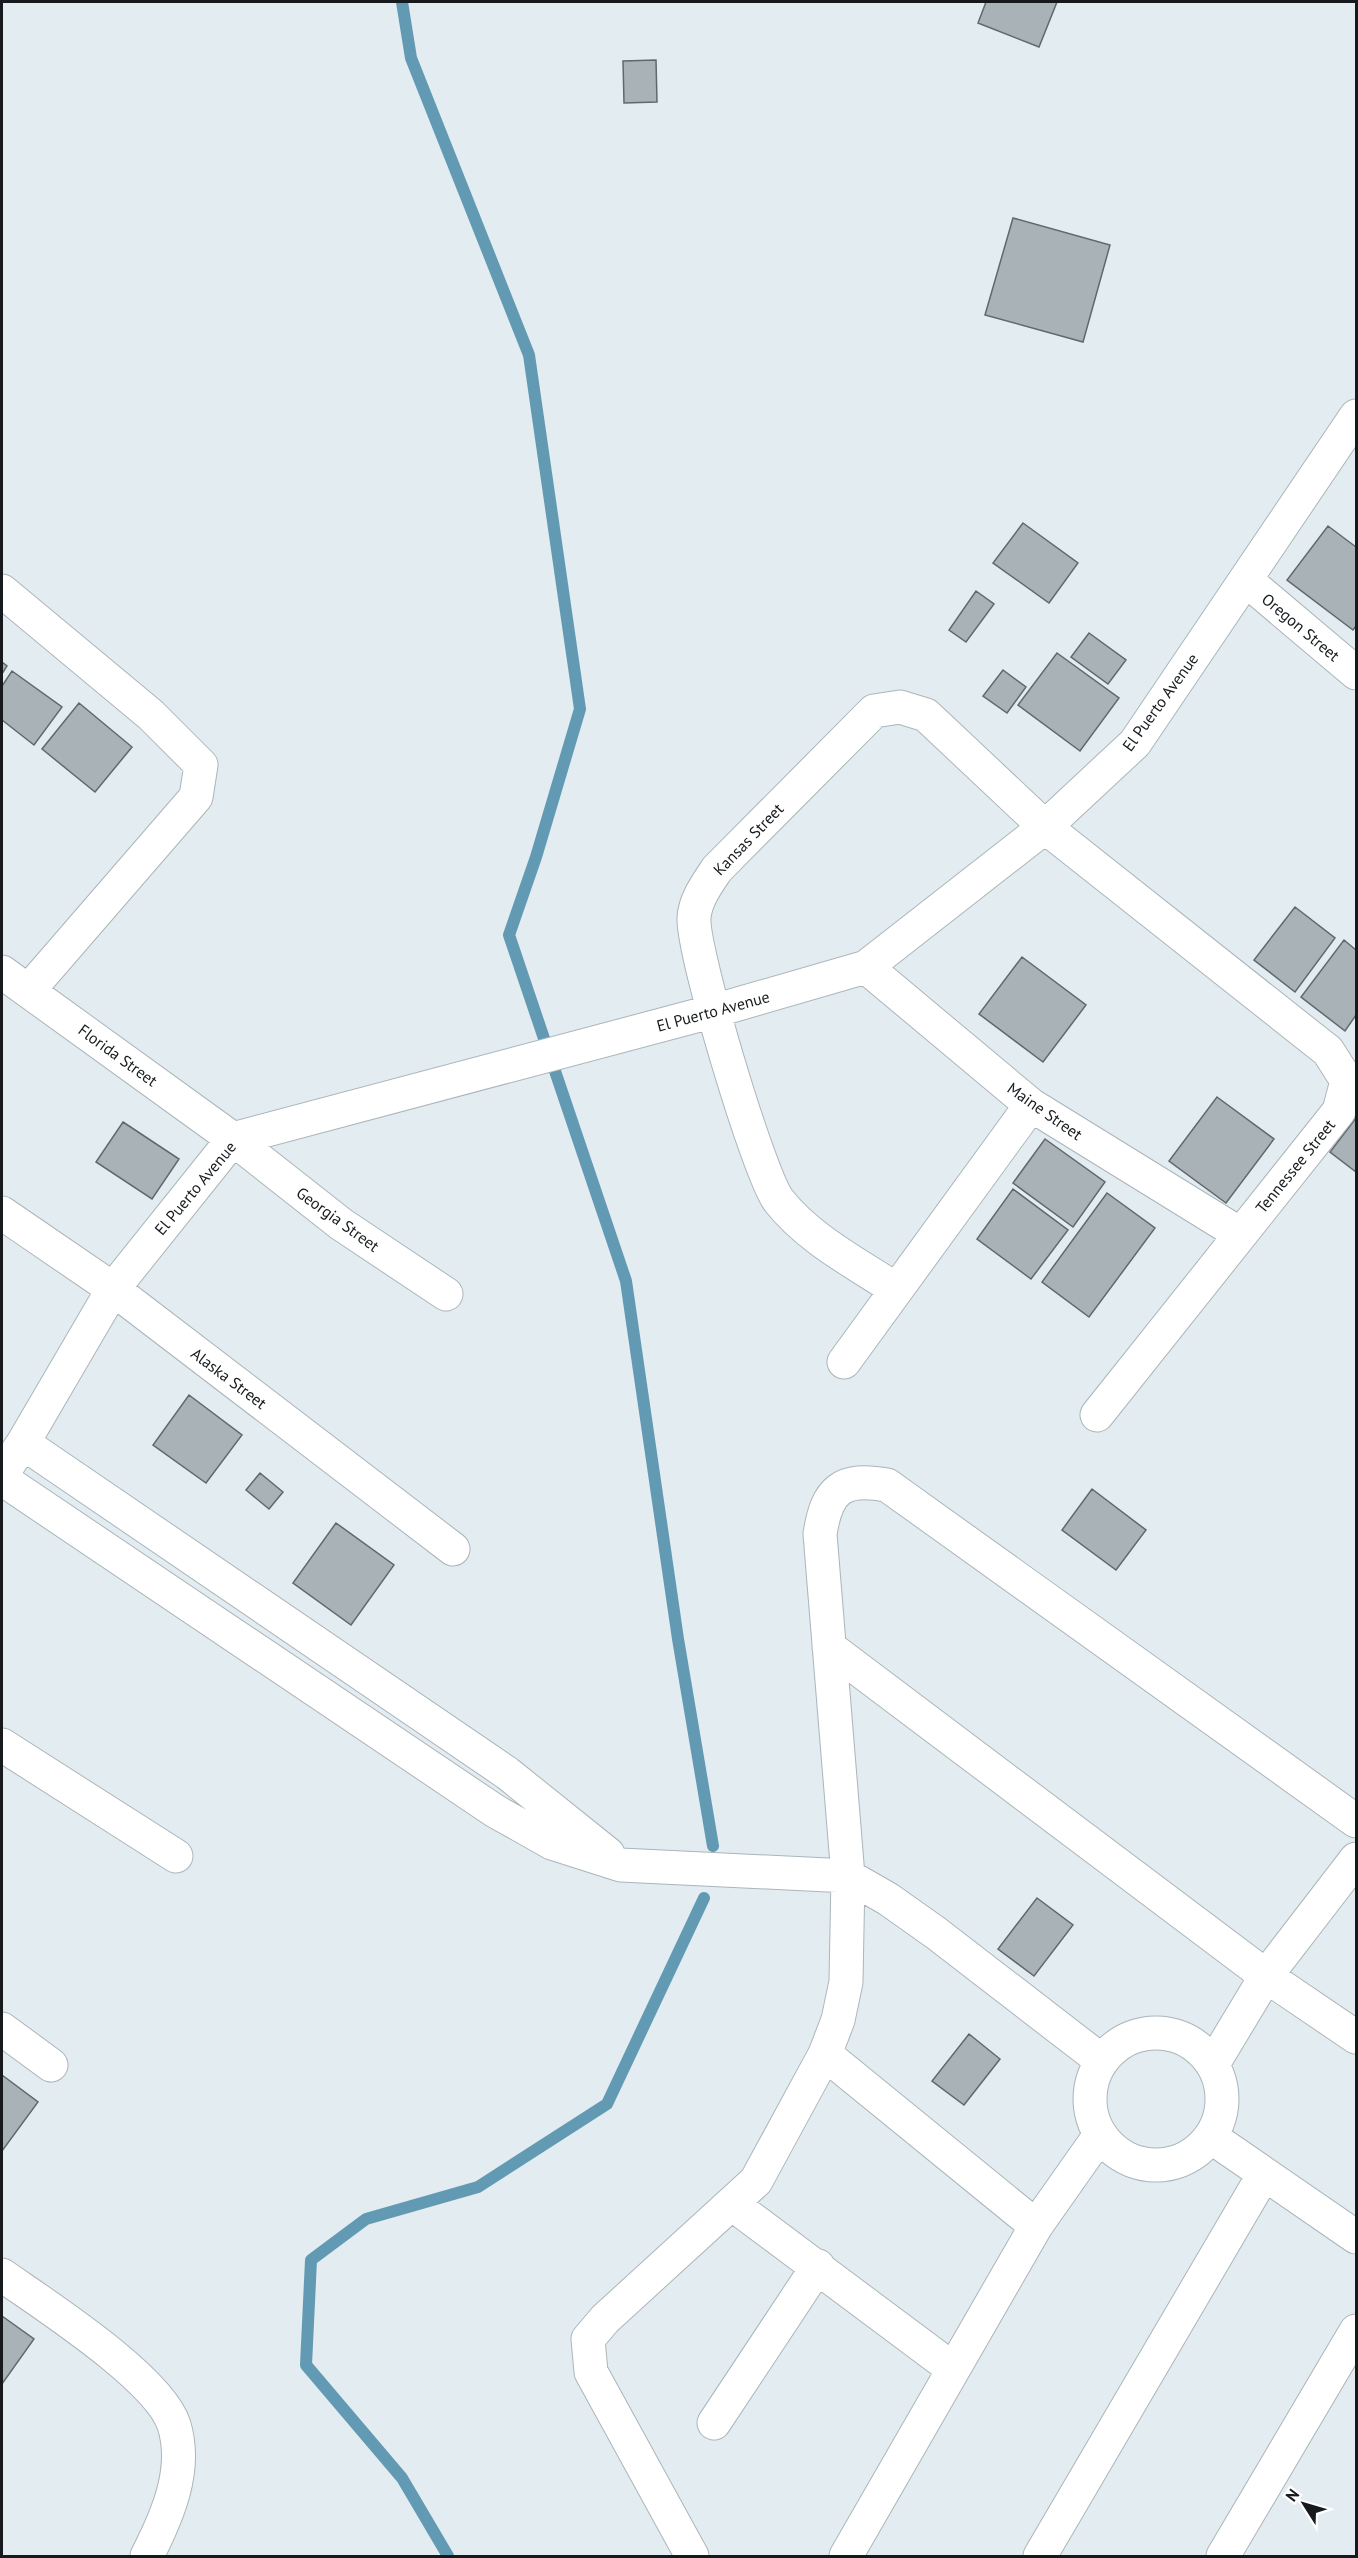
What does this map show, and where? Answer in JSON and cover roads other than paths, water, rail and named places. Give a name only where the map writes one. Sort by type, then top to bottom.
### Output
[{"type":"street","name":"El Puerto Avenue","points":[[2,1474],[23,1443],[113,1289],[232,1139],[714,1011],[866,967],[1045,827],[1135,743],[1356,416]]},
{"type":"street","name":"Oregon Street","points":[[1246,580],[1356,673]]},
{"type":"street","points":[[2,591],[151,715],[201,765],[196,797],[29,990]]},
{"type":"street","name":"Kansas Street","points":[[895,1289],[816,1236],[778,1199],[768,1184],[714,1011],[694,918],[701,892],[717,869],[874,711],[900,707],[926,715],[1045,827]]},
{"type":"street","name":"Tennessee Street","points":[[1045,827],[1328,1051],[1347,1081],[1339,1111],[1097,1415]]},
{"type":"street","name":"Maine Street","points":[[866,967],[1031,1105],[1240,1234]]},
{"type":"street","name":"Florida Street","points":[[2,972],[232,1139]]},
{"type":"street","points":[[844,1362],[1031,1105]]},
{"type":"street","name":"Georgia Street","points":[[232,1139],[341,1224],[446,1294]]},
{"type":"street","name":"Alaska Street","points":[[2,1213],[113,1289],[453,1549]]},
{"type":"street","points":[[23,1443],[507,1773],[621,1865]]},
{"type":"street","points":[[2,1479],[495,1811],[552,1843],[621,1865],[848,1876],[888,1899],[936,1933],[1102,2061]]},
{"type":"street","points":[[692,2556],[591,2372],[588,2339],[605,2319],[756,2181],[825,2054],[838,2020],[846,1982],[848,1876],[820,1534],[824,1510],[839,1489],[860,1480],[887,1485],[1356,1821]]},
{"type":"street","points":[[829,1647],[1266,1976],[1356,2037]]},
{"type":"street","points":[[2,1745],[176,1856]]},
{"type":"street","points":[[1213,2064],[1266,1976],[1356,1859]]},
{"type":"street","points":[[2,2029],[51,2065]]},
{"type":"street","points":[[1145,2033],[1171,2034],[1195,2044],[1213,2064],[1222,2087],[1221,2114],[1211,2137],[1191,2155],[1167,2164],[1141,2164],[1118,2153],[1100,2135],[1091,2110],[1091,2084],[1102,2061],[1121,2043],[1145,2033]]},
{"type":"street","points":[[825,2054],[1036,2226]]},
{"type":"street","points":[[846,2556],[1036,2226],[1100,2135]]},
{"type":"street","points":[[1211,2137],[1356,2237]]},
{"type":"street","points":[[1040,2556],[1264,2174]]},
{"type":"street","points":[[732,2204],[953,2369]]},
{"type":"street","points":[[714,2423],[818,2266]]},
{"type":"street","points":[[2,2276],[75,2326],[122,2364],[157,2398],[173,2424],[179,2466],[174,2491],[147,2556]]},
{"type":"street","points":[[1223,2556],[1356,2331]]},
{"type":"waterway","points":[[402,2],[411,58],[529,355],[580,709],[536,857],[509,935],[626,1281],[678,1639],[713,1846]]},
{"type":"waterway","points":[[448,2556],[402,2478],[306,2365],[311,2260],[366,2219],[478,2187],[607,2104],[704,1898]]}]
